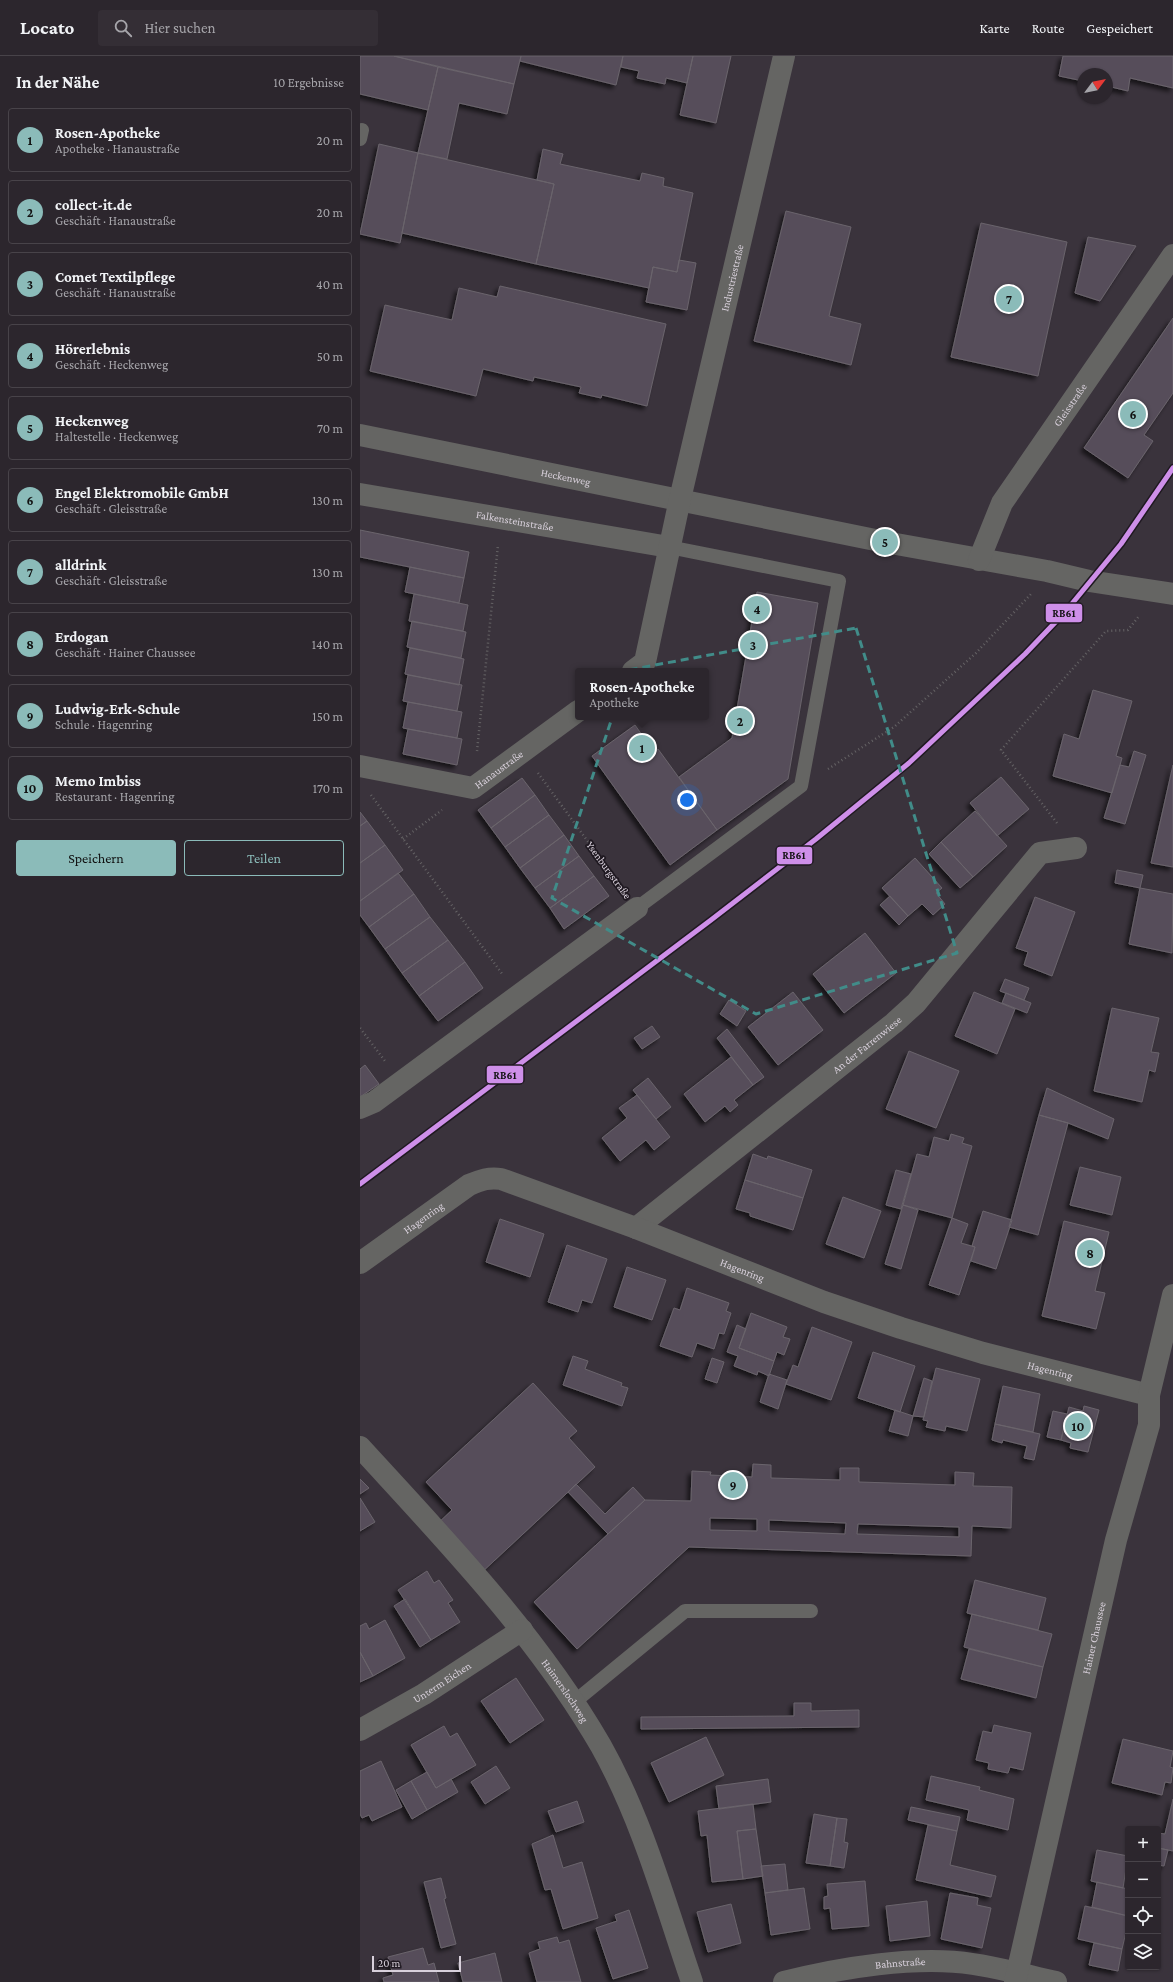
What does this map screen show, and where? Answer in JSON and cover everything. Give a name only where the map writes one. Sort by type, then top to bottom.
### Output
[{"type":"street","name":"Industriestraße","points":[[680,499],[784,56]]},
{"type":"street","name":"Gleisstraße","points":[[979,560],[1002,503],[1173,255]]},
{"type":"street","name":"Heckenweg","points":[[360,435],[979,560],[1047,571],[1089,581],[1166,594]]},
{"type":"street","name":"Falkensteinstraße","points":[[360,494],[669,547]]},
{"type":"street","points":[[637,668],[645,662],[680,499]]},
{"type":"street","name":"Hanaustraße","points":[[360,766],[473,788],[575,713]]},
{"type":"street","name":"An der Farrenwiese","points":[[636,1228],[916,1003],[1040,853],[1076,848]]},
{"type":"street","name":"Ysenburgstraße","points":[[360,1108],[374,1102],[637,908]]},
{"type":"street","name":"Hagenring","points":[[360,1263],[469,1185],[492,1178],[636,1228],[824,1302],[901,1328],[983,1353],[1149,1395]]},
{"type":"street","name":"Hainer Chaussee","points":[[1016,1978],[1116,1540],[1149,1425],[1149,1395],[1173,1295]]},
{"type":"street","name":"Haimerslochweg","points":[[360,1447],[482,1582],[522,1630],[601,1746],[627,1798],[648,1851],[692,1982]]},
{"type":"street","name":"Unterm Eichen","points":[[360,1730],[424,1694],[522,1630]]},
{"type":"street","name":"Bahnstraße","points":[[784,1982],[820,1973],[904,1962],[941,1961],[973,1964],[1016,1978],[1056,1982]]},
{"type":"lane","points":[[637,908],[801,786],[839,581],[669,547]]},
{"type":"lane","points":[[573,1704],[685,1611],[811,1611]]},
{"type":"path","points":[[403,839],[473,788],[500,519]]},
{"type":"path","points":[[801,786],[894,727],[976,653],[1030,595],[1047,571]]},
{"type":"path","points":[[1076,848],[1001,750],[1106,631],[1128,630],[1166,594]]},
{"type":"path","name":"Ysenburgstraße","points":[[522,752],[637,908]]},
{"type":"path","points":[[369,792],[519,996]]},
{"type":"path","points":[[360,1028],[400,1082]]},
{"type":"highlighted area","points":[[856,628],[957,953],[756,1014],[552,898],[628,670]]},
{"type":"building","points":[[360,56],[394,56],[438,67],[428,110],[360,94]]},
{"type":"building","points":[[394,56],[521,56],[514,84]]},
{"type":"building","points":[[521,56],[623,56],[616,85],[520,61]]},
{"type":"building","points":[[623,56],[693,56],[687,83],[666,78],[665,84],[637,78],[639,71],[621,67]]},
{"type":"building","points":[[693,56],[731,56],[716,123],[680,115]]},
{"type":"building","points":[[1063,56],[1173,56],[1173,88],[1130,78],[1128,91],[1113,87],[1113,68],[1077,68],[1077,80],[1059,76]]},
{"type":"building","points":[[438,67],[514,84],[507,114],[459,103],[447,159],[418,153]]},
{"type":"building","points":[[379,144],[418,153],[400,243],[360,234]]},
{"type":"building","points":[[543,149],[563,154],[560,164],[640,181],[642,173],[664,178],[663,186],[693,193],[677,272],[653,267],[649,288],[536,264],[554,184],[537,180]]},
{"type":"building","points":[[418,153],[554,184],[536,264],[402,233]]},
{"type":"building","points":[[786,211],[851,227],[829,316],[861,324],[851,365],[754,341]]},
{"type":"building","points":[[981,223],[1067,242],[1038,376],[951,357]]},
{"type":"building","points":[[1088,237],[1136,246],[1100,301],[1075,293]]},
{"type":"building","points":[[679,260],[696,263],[687,310],[646,302],[653,267],[677,272]]},
{"type":"building","points":[[500,286],[666,324],[647,406],[602,395],[601,398],[579,393],[581,387],[534,377],[533,381],[483,369],[476,396],[370,371],[385,305],[452,320],[459,288],[497,297]]},
{"type":"building","points":[[1173,318],[1173,393],[1144,435],[1153,441],[1128,478],[1084,448]]},
{"type":"building","points":[[360,530],[469,552],[464,578],[360,557]]},
{"type":"building","points":[[410,567],[464,578],[459,603],[405,592]]},
{"type":"building","points":[[757,592],[818,603],[788,779],[717,830],[679,777],[732,738]]},
{"type":"building","points":[[414,594],[468,605],[463,631],[409,621]]},
{"type":"building","points":[[412,621],[466,632],[461,658],[407,647]]},
{"type":"building","points":[[410,648],[464,659],[459,685],[405,674]]},
{"type":"building","points":[[408,675],[462,685],[457,711],[403,701]]},
{"type":"building","points":[[1093,690],[1132,701],[1116,756],[1122,758],[1112,793],[1053,776],[1064,734],[1079,739]]},
{"type":"building","points":[[408,702],[462,712],[457,738],[403,728]]},
{"type":"building","points":[[635,725],[654,752],[658,749],[717,830],[670,865],[592,756]]},
{"type":"building","points":[[408,729],[462,739],[457,765],[403,754]]},
{"type":"building","points":[[1134,751],[1146,755],[1125,824],[1104,818],[1120,765],[1129,767]]},
{"type":"building","points":[[1173,765],[1173,867],[1151,863]]},
{"type":"building","points":[[1001,777],[1029,809],[997,836],[970,803]]},
{"type":"building","points":[[522,778],[535,795],[491,828],[478,810]]},
{"type":"building","points":[[535,795],[549,815],[505,847],[491,828]]},
{"type":"building","points":[[975,811],[1007,846],[973,877],[941,842]]},
{"type":"building","points":[[360,812],[367,821],[360,826]]},
{"type":"building","points":[[549,815],[564,835],[520,868],[505,847]]},
{"type":"building","points":[[367,821],[385,845],[360,863],[360,826]]},
{"type":"building","points":[[564,835],[579,856],[535,888],[520,868]]},
{"type":"building","points":[[941,842],[973,877],[960,888],[929,854]]},
{"type":"building","points":[[385,845],[403,870],[360,901],[360,863]]},
{"type":"building","points":[[579,856],[594,876],[550,908],[535,888]]},
{"type":"building","points":[[915,858],[942,888],[936,893],[945,904],[933,915],[922,904],[908,916],[882,888]]},
{"type":"building","points":[[1117,870],[1143,875],[1140,888],[1115,883]]},
{"type":"building","points":[[398,873],[414,894],[369,927],[360,915],[360,901]]},
{"type":"building","points":[[594,876],[609,896],[564,929],[550,908]]},
{"type":"building","points":[[1140,888],[1173,894],[1172,953],[1129,944]]},
{"type":"building","points":[[414,894],[430,917],[385,949],[369,927]]},
{"type":"building","points":[[890,896],[908,916],[899,925],[880,905]]},
{"type":"building","points":[[1035,897],[1075,912],[1052,976],[1024,965],[1028,952],[1016,948]]},
{"type":"building","points":[[430,917],[448,940],[402,973],[385,949]]},
{"type":"building","points":[[865,933],[896,973],[844,1013],[813,974]]},
{"type":"building","points":[[448,940],[465,962],[419,996],[402,973]]},
{"type":"building","points":[[465,962],[483,988],[438,1021],[419,996]]},
{"type":"building","points":[[1005,979],[1029,988],[1024,1000],[1000,991]]},
{"type":"building","points":[[793,992],[823,1030],[778,1065],[748,1027]]},
{"type":"building","points":[[974,992],[1015,1009],[997,1054],[955,1036]]},
{"type":"building","points":[[1006,993],[1031,1003],[1027,1013],[1002,1003]]},
{"type":"building","points":[[729,1000],[746,1011],[737,1026],[720,1014]]},
{"type":"building","points":[[1112,1008],[1159,1018],[1151,1052],[1159,1053],[1155,1072],[1149,1070],[1142,1102],[1094,1091]]},
{"type":"building","points":[[652,1026],[660,1037],[642,1049],[634,1038]]},
{"type":"building","points":[[727,1029],[764,1077],[753,1085],[717,1038]]},
{"type":"building","points":[[909,1051],[959,1071],[936,1128],[886,1109]]},
{"type":"building","points":[[731,1057],[753,1085],[734,1100],[738,1105],[730,1112],[725,1106],[705,1122],[684,1094]]},
{"type":"building","points":[[365,1065],[379,1084],[360,1097],[360,1069]]},
{"type":"building","points":[[648,1078],[671,1107],[656,1119],[633,1090]]},
{"type":"building","points":[[1047,1088],[1114,1119],[1108,1139],[1068,1123],[1039,1115]]},
{"type":"building","points":[[637,1095],[670,1137],[654,1150],[646,1140],[620,1161],[602,1138],[627,1118],[619,1108]]},
{"type":"building","points":[[1039,1115],[1068,1123],[1038,1235],[1009,1227]]},
{"type":"building","points":[[951,1134],[964,1138],[962,1143],[972,1146],[952,1218],[903,1205],[917,1154],[929,1157],[934,1137],[949,1141]]},
{"type":"building","points":[[753,1154],[767,1159],[768,1156],[812,1170],[803,1198],[745,1180]]},
{"type":"building","points":[[1080,1167],[1121,1177],[1112,1215],[1070,1205]]},
{"type":"building","points":[[896,1170],[911,1174],[901,1209],[886,1205]]},
{"type":"building","points":[[745,1180],[803,1198],[793,1230],[750,1216],[750,1213],[736,1209]]},
{"type":"building","points":[[843,1197],[881,1211],[864,1258],[826,1244]]},
{"type":"building","points":[[903,1205],[918,1210],[901,1269],[885,1264]]},
{"type":"building","points":[[983,1211],[1012,1220],[996,1269],[971,1261],[975,1247],[972,1246]]},
{"type":"building","points":[[952,1218],[968,1224],[961,1243],[975,1247],[959,1295],[929,1285]]},
{"type":"building","points":[[500,1219],[544,1234],[530,1277],[486,1262]]},
{"type":"building","points":[[1064,1221],[1109,1232],[1095,1291],[1105,1293],[1096,1329],[1042,1316]]},
{"type":"building","points":[[567,1245],[607,1259],[592,1303],[582,1300],[578,1312],[548,1302]]},
{"type":"building","points":[[627,1267],[666,1280],[652,1320],[614,1307]]},
{"type":"building","points":[[687,1288],[729,1303],[726,1311],[731,1313],[724,1334],[719,1333],[714,1349],[697,1343],[692,1357],[660,1346],[674,1308],[680,1310]]},
{"type":"building","points":[[751,1313],[787,1327],[783,1337],[790,1339],[784,1355],[777,1352],[774,1361],[739,1348]]},
{"type":"building","points":[[737,1325],[746,1329],[739,1348],[774,1361],[769,1376],[758,1371],[757,1375],[734,1366],[738,1356],[727,1352]]},
{"type":"building","points":[[812,1327],[852,1342],[831,1400],[786,1384],[793,1365],[798,1367]]},
{"type":"building","points":[[873,1352],[915,1366],[900,1412],[858,1398]]},
{"type":"building","points":[[573,1356],[588,1361],[585,1369],[622,1383],[621,1386],[628,1388],[622,1406],[563,1385]]},
{"type":"building","points":[[712,1358],[724,1362],[717,1383],[705,1379]]},
{"type":"building","points":[[936,1368],[980,1379],[967,1431],[946,1426],[945,1431],[926,1427],[928,1421],[923,1420]]},
{"type":"building","points":[[769,1374],[787,1380],[778,1409],[760,1402]]},
{"type":"building","points":[[924,1378],[932,1381],[924,1417],[913,1416]]},
{"type":"building","points":[[533,1383],[577,1431],[569,1438],[595,1467],[480,1574],[436,1525],[452,1510],[426,1482]]},
{"type":"building","points":[[1003,1386],[1040,1394],[1033,1432],[995,1424]]},
{"type":"building","points":[[1084,1406],[1099,1410],[1088,1452],[1070,1448],[1071,1443],[1061,1440],[1069,1407],[1083,1411]]},
{"type":"building","points":[[895,1410],[913,1416],[908,1436],[889,1431]]},
{"type":"building","points":[[1053,1411],[1067,1414],[1061,1440],[1047,1437]]},
{"type":"building","points":[[995,1424],[1040,1434],[1034,1460],[1024,1458],[1027,1446],[1003,1440],[1002,1443],[992,1440]]},
{"type":"building","points":[[753,1464],[771,1465],[771,1478],[840,1480],[840,1468],[859,1468],[859,1482],[955,1485],[955,1472],[974,1473],[973,1486],[1012,1487],[1011,1528],[972,1526],[971,1556],[689,1547],[577,1649],[534,1602],[645,1500],[691,1501],[692,1471],[711,1472],[710,1475],[752,1477]],"holes":[[[710,1518],[757,1519],[757,1531],[710,1530]],[[769,1520],[846,1523],[845,1534],[769,1531]],[[858,1524],[959,1527],[959,1537],[857,1534]]]},
{"type":"building","points":[[360,1479],[369,1488],[360,1494]]},
{"type":"building","points":[[576,1484],[605,1514],[633,1487],[645,1500],[608,1534],[568,1492]]},
{"type":"building","points":[[360,1498],[375,1522],[360,1531]]},
{"type":"building","points":[[427,1571],[434,1583],[439,1580],[453,1600],[448,1603],[460,1622],[431,1640],[398,1590]]},
{"type":"building","points":[[975,1580],[1046,1598],[1038,1630],[967,1613]]},
{"type":"building","points":[[405,1599],[431,1640],[420,1647],[394,1606]]},
{"type":"building","points":[[972,1614],[1052,1634],[1043,1667],[964,1647]]},
{"type":"building","points":[[385,1620],[405,1658],[373,1676],[360,1652],[360,1626],[366,1623],[369,1629]]},
{"type":"building","points":[[969,1649],[1043,1667],[1036,1698],[961,1679]]},
{"type":"building","points":[[360,1652],[373,1676],[360,1682]]},
{"type":"building","points":[[516,1678],[544,1720],[510,1743],[481,1701]]},
{"type":"building","points":[[794,1703],[811,1703],[811,1711],[859,1710],[859,1727],[641,1729],[641,1717],[794,1716]]},
{"type":"building","points":[[994,1725],[1031,1733],[1023,1770],[1010,1767],[1008,1773],[988,1769],[989,1763],[976,1760],[983,1731],[992,1733]]},
{"type":"building","points":[[444,1726],[450,1737],[457,1733],[476,1765],[436,1788],[411,1745]]},
{"type":"building","points":[[706,1737],[724,1775],[669,1802],[651,1763]]},
{"type":"building","points":[[1123,1739],[1173,1751],[1170,1767],[1173,1768],[1171,1783],[1165,1782],[1162,1795],[1112,1783]]},
{"type":"building","points":[[381,1761],[402,1807],[372,1821],[369,1815],[362,1818],[360,1814],[360,1771]]},
{"type":"building","points":[[496,1766],[510,1788],[485,1804],[471,1782]]},
{"type":"building","points":[[427,1772],[436,1788],[451,1779],[458,1792],[427,1810],[411,1781]]},
{"type":"building","points":[[931,1776],[980,1787],[979,1790],[1014,1799],[1008,1830],[967,1820],[969,1810],[926,1800]]},
{"type":"building","points":[[768,1779],[771,1802],[719,1809],[716,1786]]},
{"type":"building","points":[[411,1781],[427,1810],[412,1819],[396,1790]]},
{"type":"building","points":[[1173,1799],[1173,1851],[1161,1849],[1161,1833],[1165,1834]]},
{"type":"building","points":[[577,1801],[584,1822],[556,1832],[548,1811]]},
{"type":"building","points":[[753,1804],[756,1829],[737,1831],[743,1879],[712,1882],[707,1835],[701,1836],[698,1811]]},
{"type":"building","points":[[911,1807],[960,1817],[957,1831],[908,1820]]},
{"type":"building","points":[[814,1814],[837,1818],[830,1866],[806,1863]]},
{"type":"building","points":[[837,1818],[847,1819],[844,1842],[848,1843],[844,1868],[830,1866]]},
{"type":"building","points":[[928,1825],[957,1831],[950,1865],[996,1876],[991,1897],[916,1880]]},
{"type":"building","points":[[756,1829],[763,1876],[743,1879],[737,1831]]},
{"type":"building","points":[[553,1835],[563,1868],[582,1862],[598,1918],[563,1929],[551,1889],[545,1890],[532,1844]]},
{"type":"building","points":[[1161,1849],[1168,1850],[1164,1866],[1161,1866]]},
{"type":"building","points":[[1097,1850],[1125,1855],[1125,1875],[1123,1888],[1091,1881]]},
{"type":"building","points":[[785,1864],[788,1890],[765,1893],[761,1866]]},
{"type":"building","points":[[441,1878],[446,1898],[444,1899],[456,1944],[441,1948],[424,1882]]},
{"type":"building","points":[[865,1881],[869,1926],[832,1929],[830,1908],[824,1909],[824,1897],[828,1896],[827,1884]]},
{"type":"building","points":[[1097,1882],[1125,1888],[1125,1915],[1092,1907]]},
{"type":"building","points":[[804,1888],[810,1929],[771,1935],[765,1893]]},
{"type":"building","points":[[950,1893],[978,1898],[977,1905],[991,1908],[982,1948],[941,1939]]},
{"type":"building","points":[[927,1901],[930,1936],[890,1941],[886,1906]]},
{"type":"building","points":[[731,1904],[741,1943],[708,1952],[697,1912]]},
{"type":"building","points":[[1085,1906],[1125,1915],[1125,1936],[1122,1949],[1078,1939]]},
{"type":"building","points":[[629,1910],[648,1968],[613,1979],[596,1928],[617,1921],[615,1915]]},
{"type":"building","points":[[557,1937],[559,1943],[569,1940],[581,1982],[537,1982],[529,1953],[540,1949],[538,1942]]},
{"type":"building","points":[[1094,1943],[1122,1949],[1118,1971],[1089,1965]]},
{"type":"building","points":[[423,1948],[428,1965],[434,1963],[439,1982],[384,1982],[383,1978],[393,1975],[388,1957]]},
{"type":"building","points":[[495,1953],[502,1982],[463,1982],[458,1963]]},
{"type":"transit line","name":"RB61","points":[[360,1184],[711,920],[816,839],[909,763],[1025,654],[1066,611],[1121,544],[1173,468]]},
{"type":"place","name":"alldrink","points":[[1009,299]]},
{"type":"place","name":"Engel Elektromobile GmbH","points":[[1133,414]]},
{"type":"place","name":"Heckenweg","points":[[885,542]]},
{"type":"place","name":"Hörerlebnis","points":[[757,609]]},
{"type":"place","name":"Comet Textilpflege","points":[[753,645]]},
{"type":"place","name":"collect-it.de","points":[[740,721]]},
{"type":"place","name":"Rosen-Apotheke","points":[[642,748]]},
{"type":"place","name":"Erdogan","points":[[1090,1253]]},
{"type":"place","name":"Memo Imbiss","points":[[1078,1426]]},
{"type":"place","name":"Ludwig-Erk-Schule","points":[[733,1485]]}]
